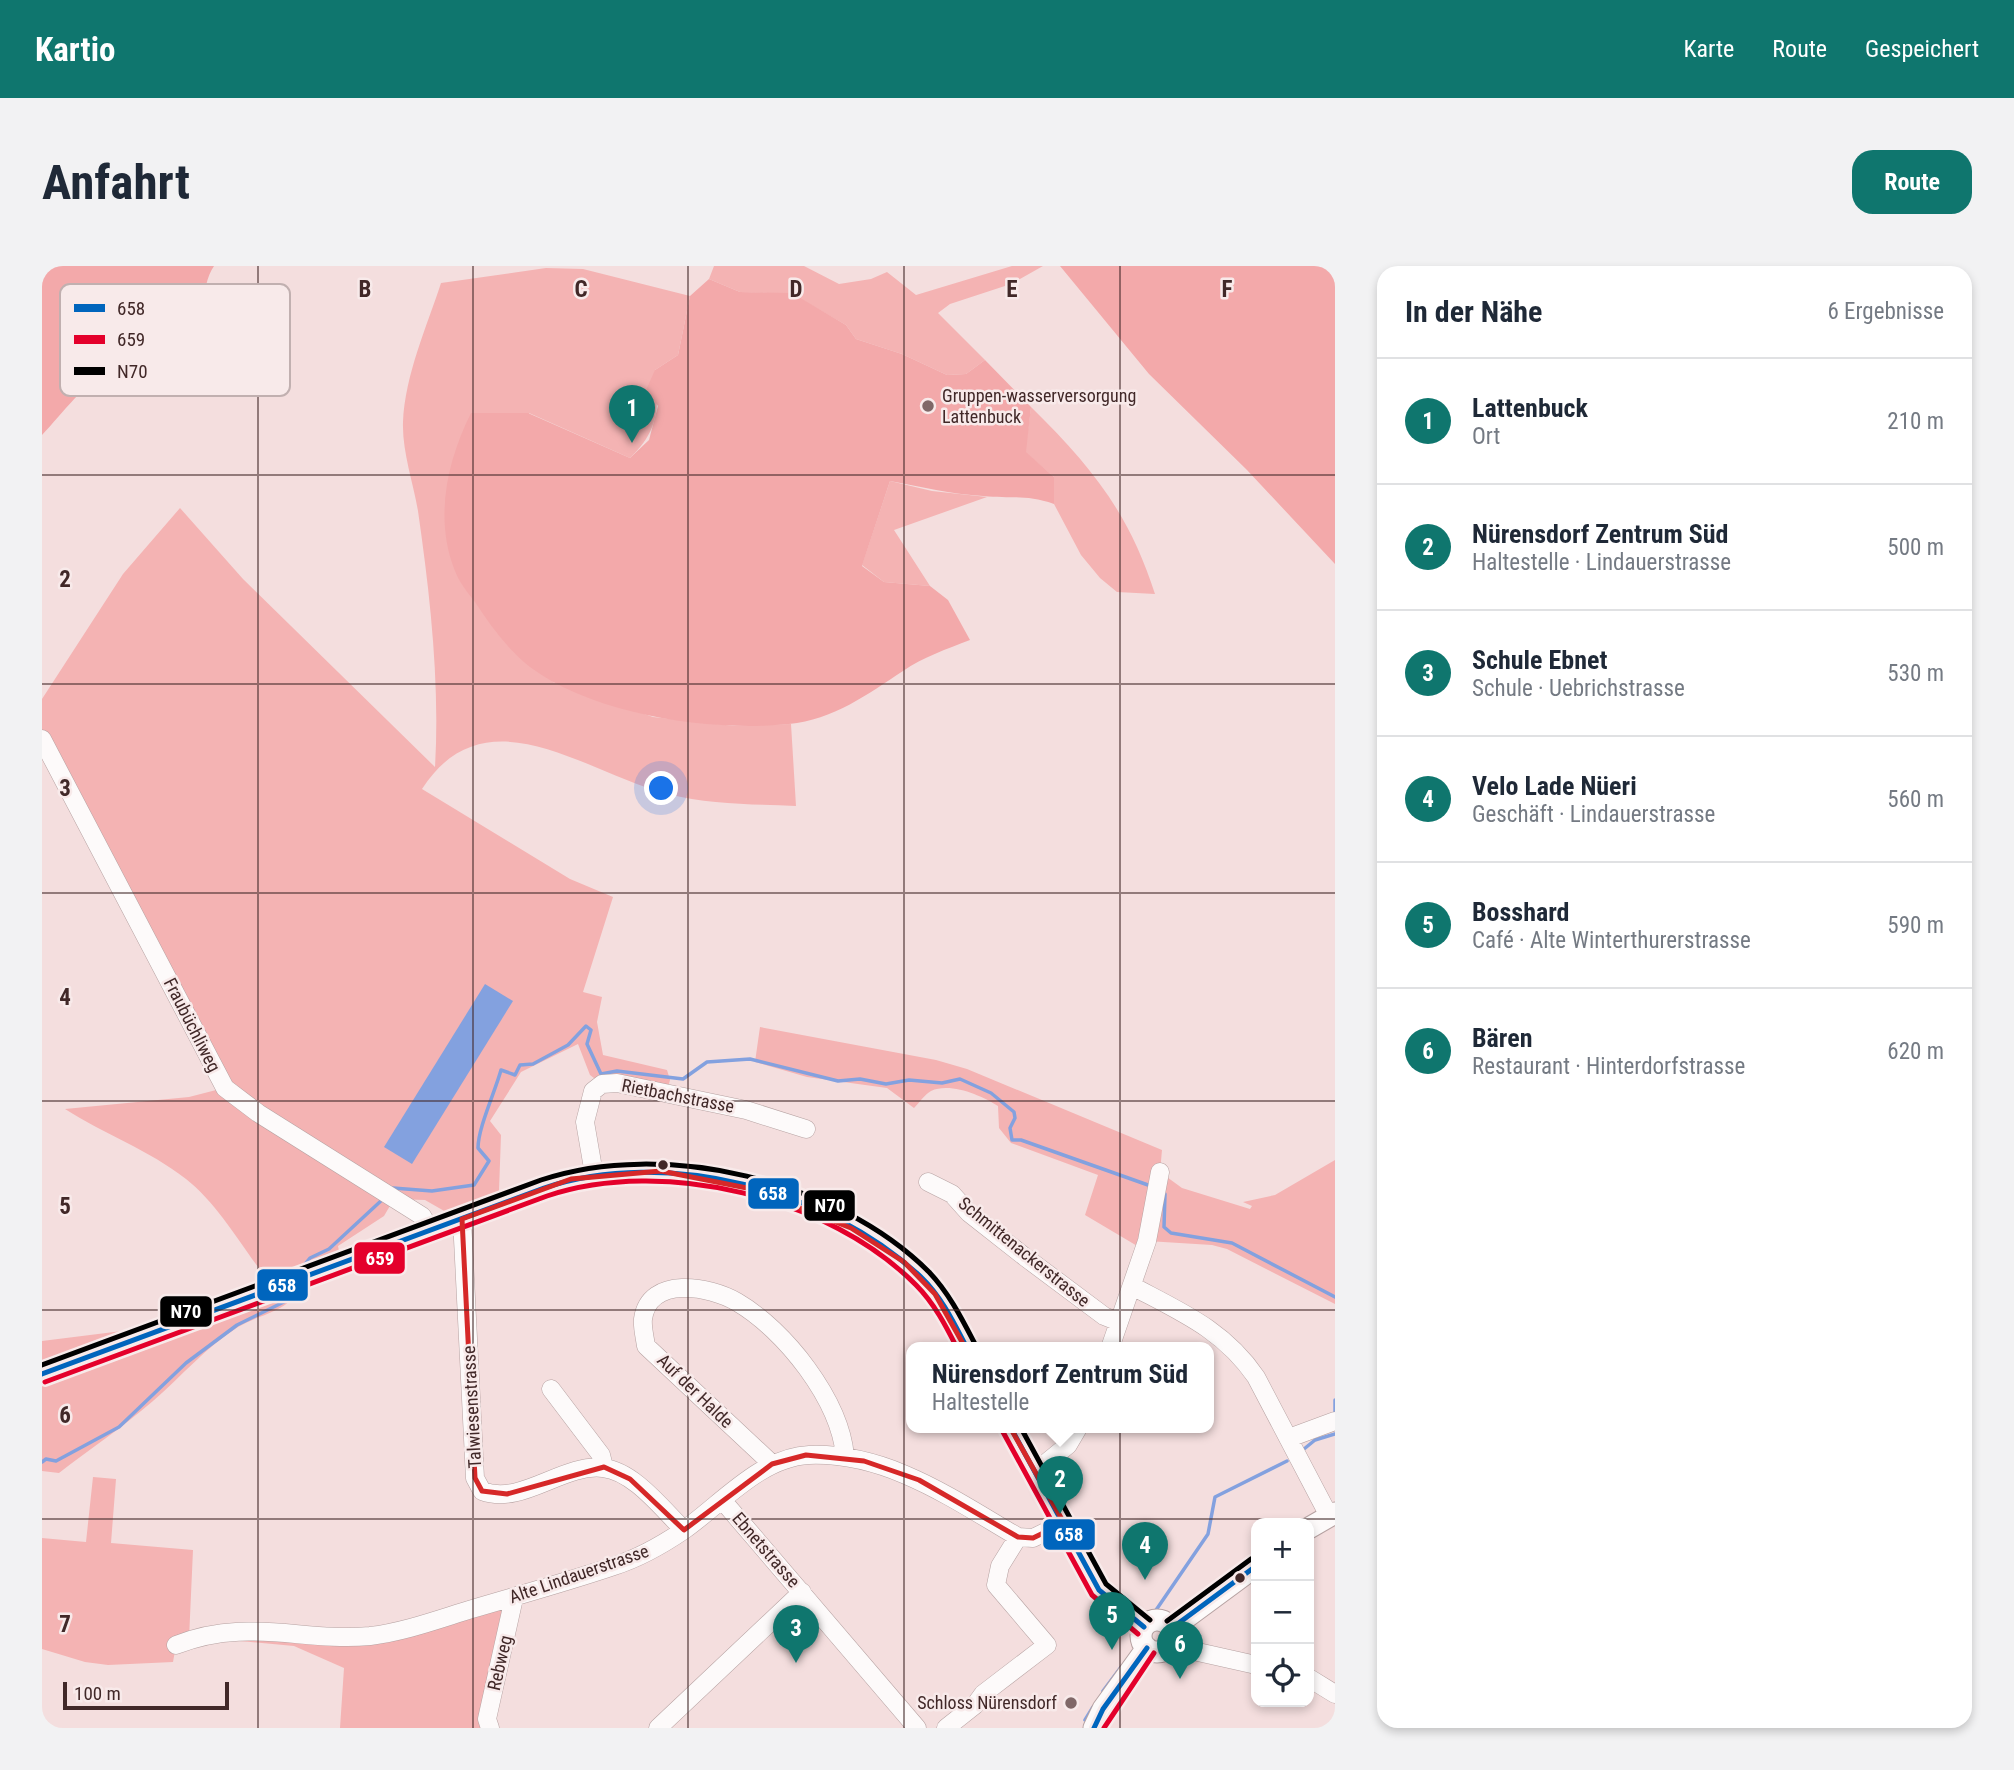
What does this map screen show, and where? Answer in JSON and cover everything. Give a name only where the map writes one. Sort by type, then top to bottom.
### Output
[{"type":"main road","points":[[1314,1525],[1332,1514]]},
{"type":"main road","points":[[1094,1728],[1158,1620],[1172,1635],[1251,1570]]},
{"type":"street","name":"Fraubüchliweg","points":[[42,739],[225,1088],[258,1113],[422,1216],[431,1231]]},
{"type":"street","name":"Rietbachstrasse","points":[[594,1174],[585,1122],[593,1091],[602,1084],[617,1083],[747,1110],[806,1129]]},
{"type":"street","points":[[42,1374],[544,1188],[594,1174],[646,1171],[702,1177],[779,1198],[830,1217],[878,1243],[922,1278],[936,1294],[964,1342]]},
{"type":"street","points":[[1112,1342],[1147,1241],[1160,1172]]},
{"type":"street","name":"Schmittenackerstrasse","points":[[928,1182],[951,1194],[970,1213],[1104,1316],[1119,1322]]},
{"type":"street","name":"Talwiesenstrasse","points":[[462,1219],[465,1227],[475,1478],[482,1491],[492,1495],[507,1494],[585,1469],[604,1467]]},
{"type":"street","points":[[1132,1286],[1221,1336],[1242,1356],[1332,1514]]},
{"type":"street","name":"Auf der Halde","points":[[772,1464],[646,1346],[643,1318],[654,1298],[670,1287],[698,1289],[736,1301],[781,1337],[826,1398],[844,1439],[845,1456]]},
{"type":"street","points":[[551,1389],[601,1455],[604,1467],[630,1479],[684,1530]]},
{"type":"street","points":[[1289,1438],[1335,1421]]},
{"type":"street","points":[[1014,1433],[1100,1590],[1145,1638]]},
{"type":"street","points":[[1035,1472],[1068,1445],[1076,1433]]},
{"type":"street","name":"Alte Lindauerstrasse","points":[[176,1644],[196,1637],[250,1631],[374,1635],[514,1598],[618,1565],[655,1549],[772,1464],[806,1455],[845,1456],[919,1480],[1018,1536]]},
{"type":"street","name":"Ebnetstrasse","points":[[723,1500],[917,1728]]},
{"type":"street","points":[[946,1728],[975,1705],[983,1694],[1047,1645],[996,1585],[1000,1566],[1018,1536],[1033,1538],[1064,1523]]},
{"type":"street","points":[[657,1728],[802,1592]]},
{"type":"street","name":"Rebweg","points":[[490,1728],[488,1719],[514,1598]]},
{"type":"street","points":[[1172,1635],[1198,1653],[1251,1664]]},
{"type":"street","points":[[1314,1681],[1335,1694]]},
{"type":"highlighted area","points":[[661,1171],[752,1189],[851,1228],[904,1262],[935,1294],[1064,1523],[1033,1538],[1018,1537],[919,1480],[864,1461],[806,1455],[772,1464],[684,1530],[630,1479],[604,1467],[507,1494],[482,1491],[475,1478],[462,1219],[571,1179]]},
{"type":"shaded area","points":[[42,266],[214,266],[206,284],[60,284],[60,396],[78,396],[42,435]]},
{"type":"shaded area","points":[[714,266],[804,266],[839,284],[871,279],[887,272],[916,295],[1012,266],[1043,266],[1011,284],[950,304],[938,313],[985,360],[966,374],[947,375],[902,354],[856,339],[846,325],[792,294],[740,292],[709,279]]},
{"type":"shaded area","points":[[1060,266],[1335,266],[1335,564],[1247,470],[1149,374]]},
{"type":"shaded area","points":[[546,268],[583,269],[690,296],[678,355],[655,370],[657,396],[652,428],[640,448],[630,458],[529,413],[553,682],[653,717],[735,726],[791,724],[796,806],[684,798],[636,784],[538,746],[506,742],[476,745],[448,760],[422,789],[570,879],[613,897],[583,992],[602,997],[597,1022],[603,1055],[667,1070],[670,1080],[666,1094],[602,1084],[590,1075],[578,1044],[521,1072],[490,1121],[501,1135],[499,1191],[446,1212],[425,1200],[394,1199],[384,1216],[338,1246],[339,1251],[403,1227],[412,1227],[411,1238],[299,1287],[289,1302],[226,1335],[142,1411],[59,1473],[42,1471],[42,1341],[130,1330],[267,1279],[198,1189],[157,1159],[65,1109],[189,1097],[224,1088],[42,739],[42,699],[123,574],[180,508],[243,579],[435,767],[436,703],[430,606],[418,511],[403,433],[408,386],[441,283]]},
{"type":"shaded area","points":[[709,279],[740,292],[792,293],[846,325],[856,339],[902,354],[947,375],[966,374],[985,360],[1031,407],[1026,452],[1054,477],[1054,504],[1026,498],[959,494],[890,481],[862,566],[884,582],[930,586],[948,600],[970,640],[919,662],[835,712],[805,722],[758,726],[690,722],[620,708],[556,684],[530,667],[500,637],[461,583],[449,551],[445,531],[446,490],[455,451],[471,413],[528,413],[630,458],[649,440],[658,406],[646,390],[655,370],[678,355],[690,296]]},
{"type":"shaded area","points":[[1031,407],[1072,450],[1106,493],[1133,539],[1155,594],[1117,592],[1100,578],[1081,555],[1054,504],[1054,477],[1025,452]]},
{"type":"shaded area","points":[[890,481],[932,491],[987,497],[894,530],[930,586],[884,582],[862,565]]},
{"type":"shaded area","points":[[760,1027],[936,1060],[967,1069],[1162,1150],[1160,1172],[1182,1188],[1250,1209],[1252,1206],[1243,1202],[1275,1195],[1335,1160],[1335,1304],[1227,1249],[1212,1245],[1147,1241],[1144,1250],[1085,1215],[1098,1175],[1011,1143],[999,1128],[998,1106],[975,1094],[948,1088],[929,1092],[914,1108],[887,1088],[807,1077],[755,1062]]},
{"type":"shaded area","points":[[93,1477],[116,1479],[111,1543],[193,1550],[189,1639],[176,1645],[173,1662],[108,1665],[85,1662],[42,1649],[42,1538],[86,1542]]},
{"type":"shaded area","points":[[514,1598],[483,1728],[340,1728],[344,1668],[294,1646],[196,1637],[346,1636]]},
{"type":"water","points":[[485,984],[513,1001],[412,1164],[384,1147]]},
{"type":"waterway","points":[[393,1188],[432,1191],[474,1185],[489,1161],[478,1148],[479,1140],[501,1070],[515,1075],[520,1065],[533,1064],[568,1045],[586,1026],[591,1030],[587,1044],[601,1074],[617,1071],[683,1079],[707,1062],[750,1059],[838,1081],[860,1079],[886,1084],[909,1080],[942,1083],[960,1079],[991,1093],[1014,1112],[1015,1118],[1010,1128],[1012,1140],[1021,1140],[1148,1185]]},
{"type":"waterway","points":[[1165,1194],[1164,1227],[1171,1233],[1232,1243],[1335,1297]]},
{"type":"waterway","points":[[305,1264],[310,1258],[329,1249],[383,1199]]},
{"type":"waterway","points":[[42,1462],[46,1459],[56,1461],[119,1427],[186,1363],[237,1325],[296,1296],[299,1287]]},
{"type":"waterway","points":[[1335,1400],[1335,1412]]},
{"type":"waterway","points":[[1304,1449],[1315,1440],[1335,1434]]},
{"type":"waterway","points":[[1154,1613],[1208,1534],[1215,1497],[1287,1461]]},
{"type":"waterway","points":[[1103,1691],[1121,1667]]},
{"type":"waterway","points":[[1085,1720],[1093,1707]]},
{"type":"transit line","name":"N70","points":[[42,1365],[541,1180],[589,1168],[641,1164],[694,1167],[747,1176],[798,1192],[847,1213],[891,1240],[929,1272],[949,1297],[974,1342]]},
{"type":"transit line","name":"658","points":[[42,1374],[544,1188],[591,1176],[641,1172],[692,1175],[743,1184],[793,1199],[840,1220],[883,1246],[921,1277],[941,1301],[964,1342]]},
{"type":"transit line","name":"659","points":[[45,1382],[547,1196],[593,1185],[642,1181],[692,1184],[743,1193],[792,1208],[838,1228],[880,1254],[916,1285],[934,1307],[954,1342]]},
{"type":"transit line","name":"659","points":[[1004,1433],[1092,1595],[1138,1634]]},
{"type":"transit line","name":"658","points":[[1014,1433],[1099,1590],[1144,1627]]},
{"type":"transit line","name":"N70","points":[[1024,1433],[1106,1584],[1150,1620]]},
{"type":"transit line","name":"N70","points":[[1167,1621],[1251,1559]]},
{"type":"transit line","name":"658","points":[[1172,1628],[1251,1570]]},
{"type":"transit line","name":"658","points":[[1094,1728],[1103,1709],[1147,1648]]},
{"type":"transit line","name":"659","points":[[1104,1728],[1154,1653]]},
{"type":"place","name":"Gruppen-wasserversorgung Lattenbuck","points":[[928,406]]},
{"type":"place","name":"Lattenbuck","points":[[632,443]]},
{"type":"place","name":"Nürensdorf Zentrum Süd","points":[[1060,1514]]},
{"type":"place","name":"Velo Lade Nüeri","points":[[1145,1580]]},
{"type":"place","name":"Bosshard","points":[[1112,1650]]},
{"type":"place","name":"Schule Ebnet","points":[[796,1663]]},
{"type":"place","name":"Bären","points":[[1180,1679]]},
{"type":"place","name":"Schloss Nürensdorf","points":[[1071,1703]]}]
